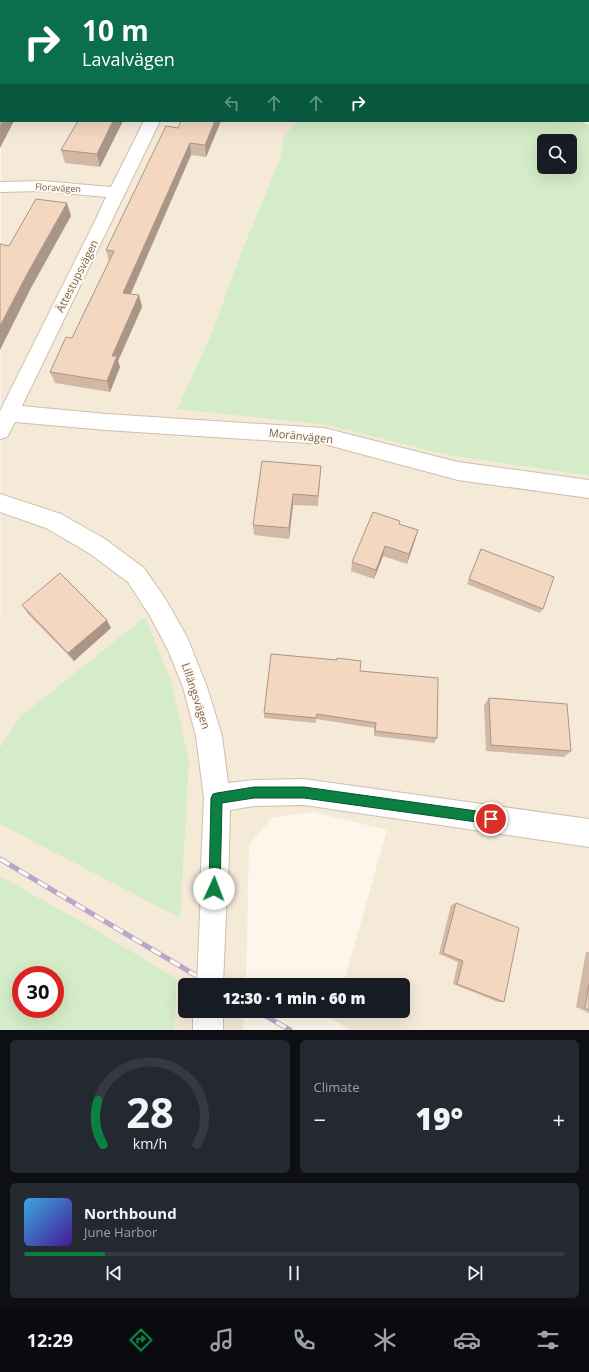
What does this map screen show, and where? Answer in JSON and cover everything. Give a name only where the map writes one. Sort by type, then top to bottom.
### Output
[{"type":"street","name":"Ättestupsvägen","points":[[0,431],[152,122]]},
{"type":"street","name":"Floravägen","points":[[0,187],[15,186],[74,188],[116,193]]},
{"type":"street","name":"Moränvägen","points":[[9,413],[106,422],[324,436],[458,471],[589,489]]},
{"type":"street","name":"Lillängsvägen","points":[[0,503],[53,521],[97,546],[136,575],[158,608],[178,645],[195,688],[209,736],[217,798],[210,978]]},
{"type":"street","points":[[217,798],[254,793],[304,792],[589,833]]},
{"type":"shaded area","points":[[1,122],[296,122],[283,138],[281,157],[240,255],[213,330],[177,409],[328,425],[447,455],[589,476],[589,1030],[350,1030],[332,1019],[410,1018],[410,978],[345,978],[387,830],[313,812],[273,817],[249,844],[246,978],[178,978],[178,1018],[244,1018],[243,1030],[0,1030]]},
{"type":"green space","points":[[296,122],[583,122],[589,125],[589,476],[447,455],[327,425],[177,409],[213,330],[240,255],[281,157],[283,138]]},
{"type":"green space","points":[[145,617],[171,681],[189,761],[180,918],[0,824],[0,747],[20,717]]},
{"type":"green space","points":[[0,876],[94,929],[177,979],[174,1030],[0,1030]]},
{"type":"building","points":[[77,122],[113,122],[97,154],[61,150]]},
{"type":"building","points":[[181,122],[215,122],[205,145],[190,143],[123,293],[139,295],[112,356],[117,356],[107,381],[50,372],[66,337],[72,338],[114,251],[106,250],[166,126],[178,128]]},
{"type":"building","points":[[36,199],[67,203],[0,326],[0,244],[9,246]]},
{"type":"building","points":[[262,461],[321,466],[318,496],[293,494],[289,528],[253,525]]},
{"type":"building","points":[[373,512],[400,521],[399,524],[418,530],[409,554],[385,546],[376,570],[352,562]]},
{"type":"building","points":[[481,549],[554,577],[543,609],[469,579]]},
{"type":"building","points":[[60,573],[107,620],[68,653],[22,605]]},
{"type":"building","points":[[271,654],[361,661],[360,671],[438,678],[437,738],[375,731],[376,723],[317,714],[316,718],[264,713]]},
{"type":"building","points":[[489,698],[567,704],[571,751],[491,745]]},
{"type":"building","points":[[456,903],[519,928],[504,1002],[457,984],[463,961],[443,953]]},
{"type":"building","points":[[589,984],[589,1010],[585,1008]]},
{"type":"railway","points":[[0,859],[200,978]]},
{"type":"railway","points":[[269,1018],[290,1030]]},
{"type":"route","points":[[214,889],[217,798],[254,793],[304,792],[491,819]]}]
